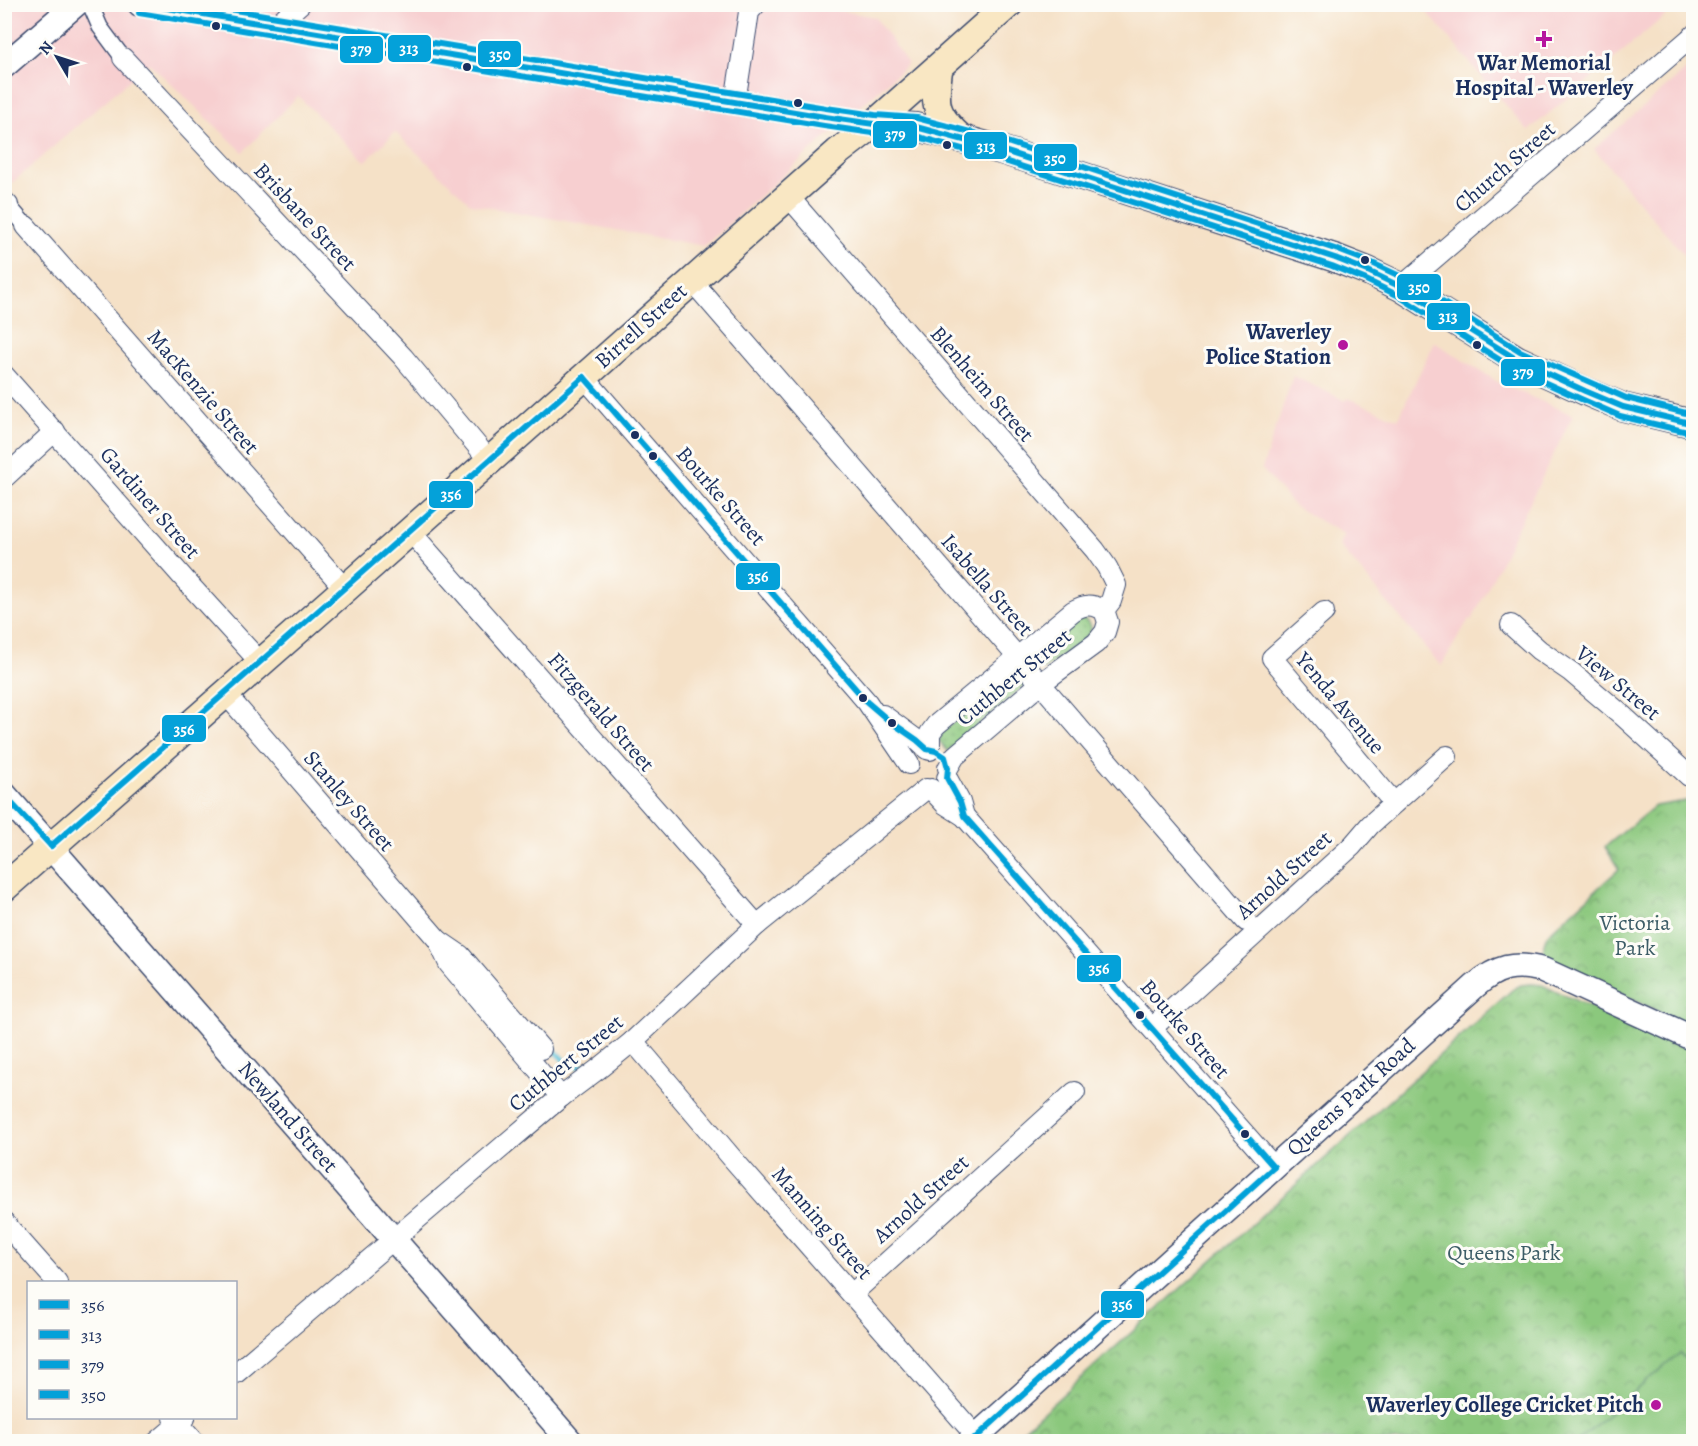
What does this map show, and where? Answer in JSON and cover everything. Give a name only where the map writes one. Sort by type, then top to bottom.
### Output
[{"type":"main road","name":"Birrell Street","points":[[4,888],[838,152],[874,124],[1010,4]]},
{"type":"main road","points":[[939,67],[935,97],[939,112],[948,127],[962,139]]},
{"type":"main road","points":[[874,124],[916,127],[1001,150],[1335,258],[1401,287],[1516,359],[1575,387],[1623,408],[1694,424]]},
{"type":"street","points":[[4,66],[76,4]]},
{"type":"street","name":"Brisbane Street","points":[[90,4],[100,27],[123,58],[403,357],[489,460]]},
{"type":"street","points":[[140,4],[874,124]]},
{"type":"street","points":[[275,26],[300,4]]},
{"type":"street","points":[[735,102],[750,12],[756,4]]},
{"type":"street","name":"Church Street","points":[[1401,287],[1694,35]]},
{"type":"street","name":"Blenheim Street","points":[[788,196],[1095,550],[1116,585],[1111,601],[1104,610]]},
{"type":"street","points":[[6,203],[26,226]]},
{"type":"street","name":"MacKenzie Street","points":[[26,226],[345,589]]},
{"type":"street","name":"Isabella Street","points":[[692,281],[1246,921]]},
{"type":"street","name":"Gardiner Street","points":[[4,375],[260,662]]},
{"type":"street","name":"Bourke Street","points":[[584,377],[867,702],[909,764]]},
{"type":"street","points":[[4,478],[55,432]]},
{"type":"street","name":"Fitzgerald Street","points":[[410,531],[757,925]]},
{"type":"street","name":"Cuthbert Street","points":[[928,749],[930,733],[936,725],[1073,611],[1084,605],[1094,605],[1104,610],[1108,622],[1105,632],[1096,643],[1040,684],[955,756],[948,773]]},
{"type":"street","name":"Yenda Avenue","points":[[1324,612],[1272,658],[1394,803]]},
{"type":"street","name":"View Street","points":[[1511,625],[1539,650],[1571,672],[1694,778]]},
{"type":"street","name":"Stanley Street","points":[[225,693],[438,940],[460,955],[541,1049]]},
{"type":"street","name":"Bourke Street","points":[[867,702],[928,749]]},
{"type":"street","points":[[928,749],[945,757],[948,773],[942,784],[928,789],[911,780],[909,764],[916,754],[928,749]]},
{"type":"street","name":"Arnold Street","points":[[1152,1028],[1447,756]]},
{"type":"street","name":"Bourke Street","points":[[948,773],[964,816]]},
{"type":"street","name":"Cuthbert Street","points":[[237,1372],[561,1097],[633,1041],[757,925],[928,789]]},
{"type":"street","name":"Bourke Street","points":[[928,789],[937,798],[964,816],[1274,1167]]},
{"type":"street","name":"Newland Street","points":[[4,794],[571,1442]]},
{"type":"street","name":"Stanley Street","points":[[438,940],[448,964],[561,1097]]},
{"type":"street","name":"Queens Park Road","points":[[973,1439],[1479,982],[1494,972],[1507,967],[1531,967],[1550,973],[1694,1039]]},
{"type":"street","name":"Manning Street","points":[[633,1041],[852,1294],[973,1439]]},
{"type":"street","name":"Arnold Street","points":[[852,1294],[1076,1092]]},
{"type":"street","points":[[4,1222],[56,1281]]},
{"type":"street","points":[[157,1442],[179,1419],[195,1442]]},
{"type":"shaded area","points":[[5,5],[810,5],[875,17],[908,64],[704,246],[471,204],[395,132],[365,162],[298,96],[243,152],[149,63],[5,189]]},
{"type":"shaded area","name":"War Memorial Hospital - Waverley","points":[[1421,5],[1678,5],[1528,131]]},
{"type":"shaded area","points":[[1693,64],[1693,265],[1594,149]]},
{"type":"shaded area","points":[[1434,342],[1501,384],[1573,415],[1472,620],[1469,619],[1441,666],[1339,545],[1344,534],[1295,507],[1262,469],[1293,376],[1346,401],[1348,398],[1398,419]]},
{"type":"green space","points":[[1078,617],[1090,625],[1090,633],[1044,669],[1037,666],[1035,655]]},
{"type":"green space","points":[[1014,673],[1023,677],[1026,684],[948,751],[939,741],[942,732]]},
{"type":"green space","name":"Victoria Park","points":[[1693,800],[1693,1027],[1550,962],[1545,956],[1544,943],[1547,935],[1619,869],[1605,847],[1655,806]]},
{"type":"green space","name":"Queens Park","points":[[1521,985],[1542,985],[1668,1042],[1693,1049],[1693,1441],[1010,1442],[1512,990]]},
{"type":"green space","name":"Waverley College Cricket Pitch","points":[[1680,1353],[1693,1369],[1693,1441],[1577,1441]]},
{"type":"waterway","points":[[552,1047],[572,1065],[589,1065]]},
{"type":"transit line","name":"313","points":[[143,4],[825,117],[916,127],[1001,150],[1335,258],[1368,271],[1401,287],[1516,359],[1623,407],[1694,424]]},
{"type":"transit line","name":"350","points":[[198,4],[826,108],[917,118],[1004,141],[1372,263],[1406,279],[1520,351],[1626,398],[1694,415]]},
{"type":"transit line","name":"379","points":[[139,13],[824,126],[915,136],[998,159],[1332,266],[1397,295],[1511,367],[1620,416],[1692,433]]},
{"type":"transit line","name":"356","points":[[584,377],[867,702],[927,749],[936,751],[945,757],[948,768],[947,778],[960,802],[964,816],[1274,1167]]},
{"type":"transit line","name":"356","points":[[51,846],[584,377]]},
{"type":"transit line","name":"356","points":[[4,795],[51,846]]},
{"type":"transit line","name":"356","points":[[971,1442],[1274,1167]]},
{"type":"place","name":"War Memorial Hospital - Waverley","points":[[1544,39]]},
{"type":"place","name":"Waverley Police Station","points":[[1343,345]]},
{"type":"place","name":"Waverley College Cricket Pitch","points":[[1656,1405]]}]
